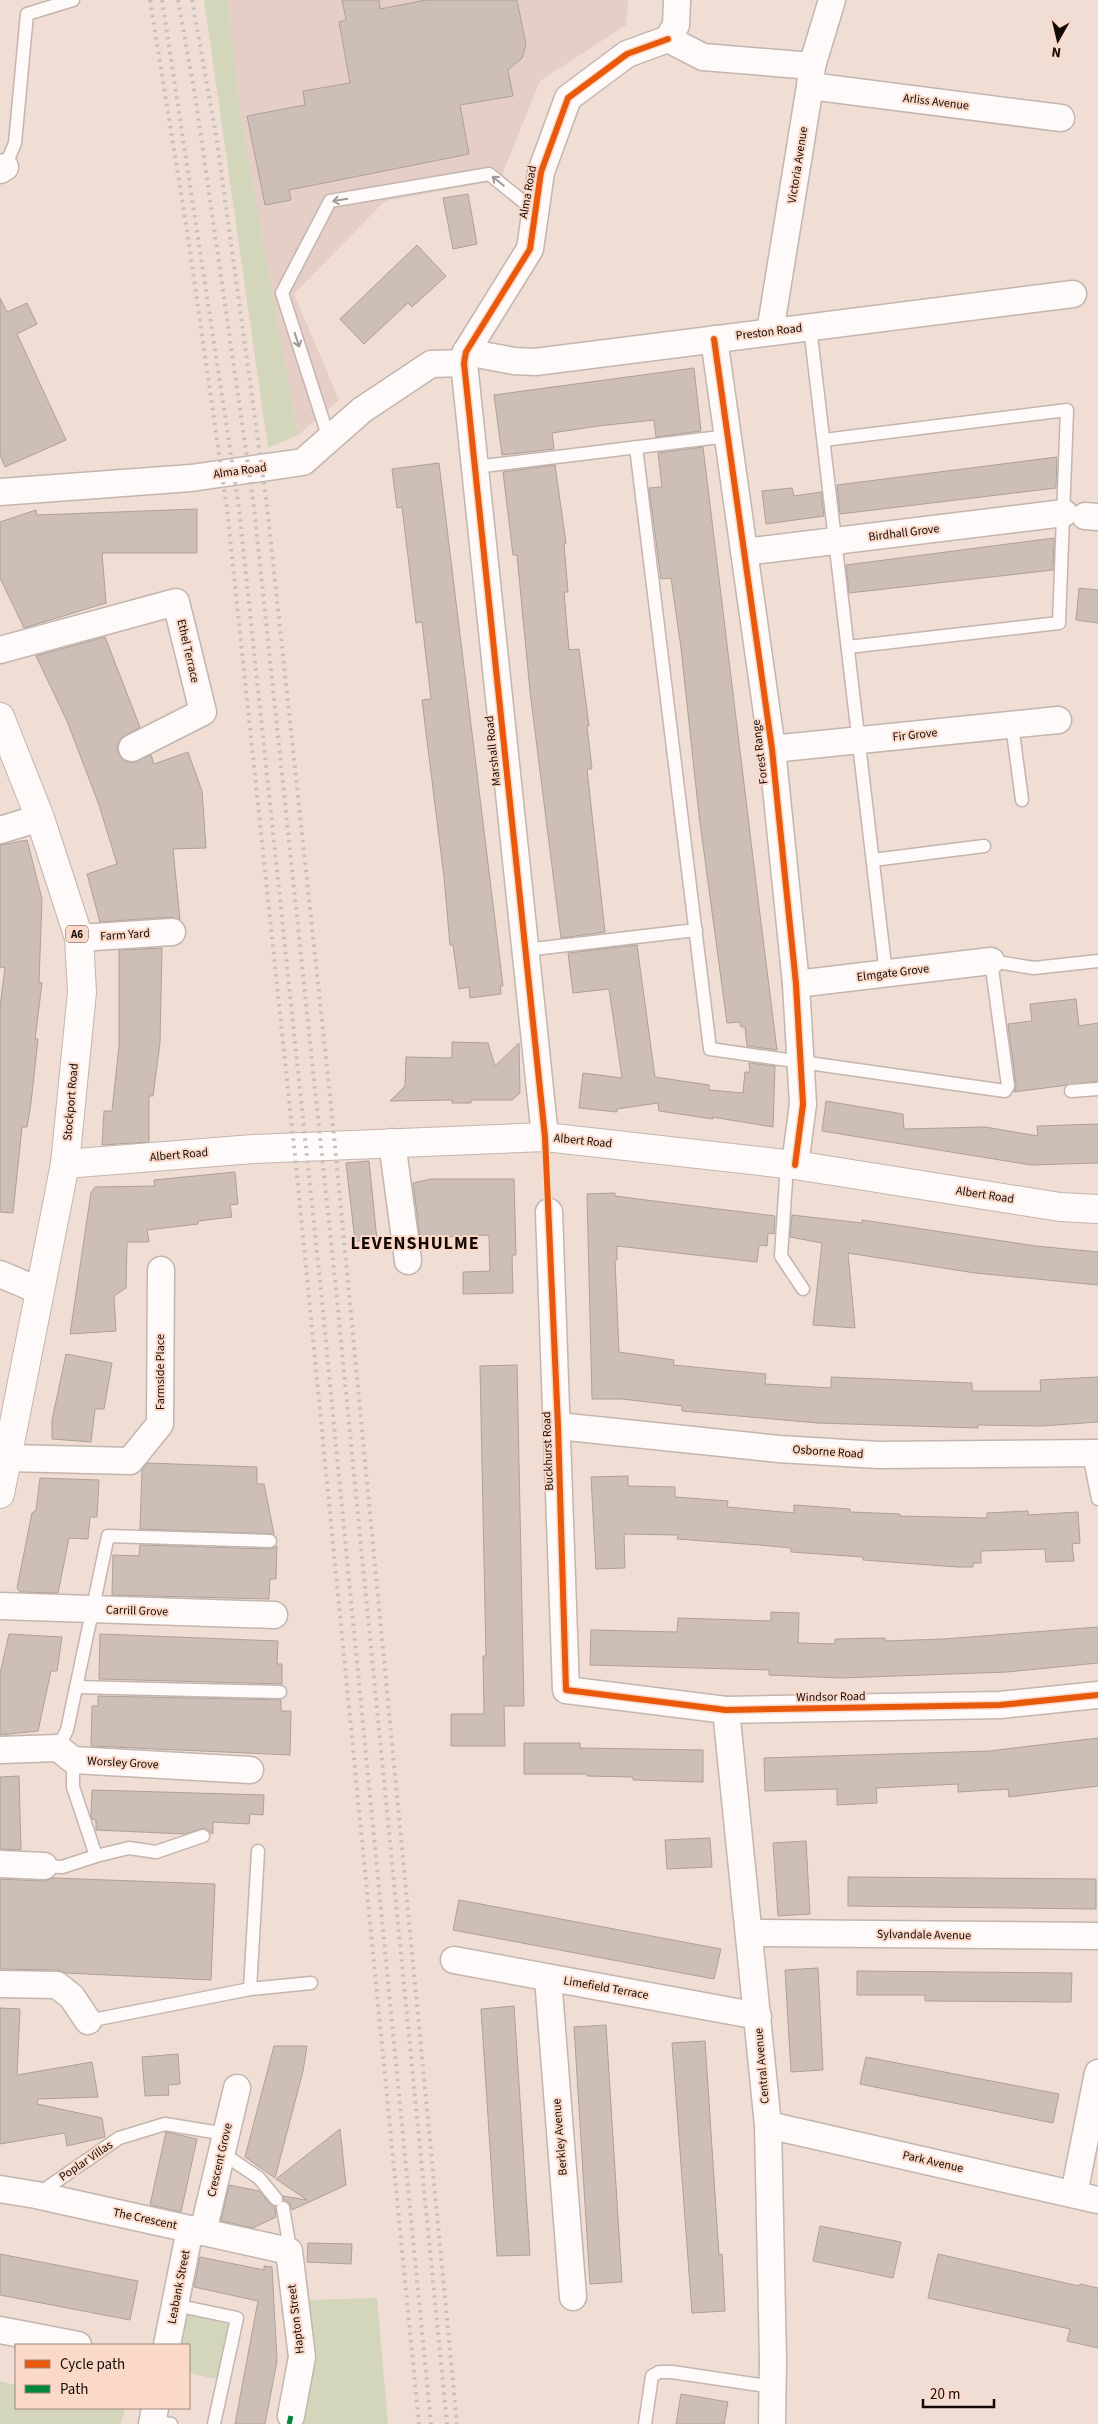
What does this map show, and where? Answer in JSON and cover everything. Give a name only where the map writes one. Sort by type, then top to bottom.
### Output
[{"type":"main road","name":"Stockport Road","points":[[0,717],[40,818],[79,938],[82,992],[65,1164],[40,1291],[6,1428],[8,1458],[0,1494]]},
{"type":"main road","name":"Albert Road","points":[[65,1164],[253,1149],[545,1137],[791,1164],[1060,1207],[1098,1210]]},
{"type":"street","points":[[677,0],[676,25],[668,39],[703,57],[811,76]]},
{"type":"street","name":"Victoria Avenue","points":[[770,332],[811,76],[832,0]]},
{"type":"street","name":"Alma Road","points":[[0,492],[191,478],[302,462],[362,410],[430,364],[465,357],[530,250],[541,172],[568,98],[627,54],[668,39]]},
{"type":"street","name":"Arliss Avenue","points":[[811,76],[1061,118]]},
{"type":"street","name":"Preston Road","points":[[465,357],[524,363],[1073,294]]},
{"type":"street","name":"Forest Range","points":[[714,339],[772,749],[796,984],[803,1104],[791,1164]]},
{"type":"street","name":"Marshall Road","points":[[465,357],[474,467],[545,1137]]},
{"type":"street","name":"Birdhall Grove","points":[[744,552],[1082,515]]},
{"type":"street","name":"Ethel Terrace","points":[[0,650],[176,602],[203,712],[132,748]]},
{"type":"street","name":"Fir Grove","points":[[772,749],[1058,720]]},
{"type":"street","points":[[0,830],[40,818]]},
{"type":"street","name":"Farm Yard","points":[[79,938],[172,932]]},
{"type":"street","name":"Elmgate Grove","points":[[796,984],[991,961]]},
{"type":"street","points":[[392,1142],[408,1261]]},
{"type":"street","name":"Buckhurst Road","points":[[549,1212],[566,1690]]},
{"type":"street","name":"Farmside Place","points":[[8,1458],[130,1461],[136,1454],[160,1424],[161,1270]]},
{"type":"street","points":[[0,1274],[40,1291]]},
{"type":"street","name":"Osborne Road","points":[[558,1426],[829,1453],[878,1455],[1094,1454]]},
{"type":"street","name":"Carrill Grove","points":[[0,1606],[274,1615]]},
{"type":"street","name":"Windsor Road","points":[[566,1690],[726,1710],[1000,1704],[1098,1695]]},
{"type":"street","name":"Central Avenue","points":[[726,1710],[768,2125],[772,2424]]},
{"type":"street","name":"Worsley Grove","points":[[0,1750],[250,1770]]},
{"type":"street","points":[[0,1864],[44,1866]]},
{"type":"street","name":"Sylvandale Avenue","points":[[750,1933],[1098,1936]]},
{"type":"street","name":"Limefield Terrace","points":[[454,1960],[758,2016]]},
{"type":"street","name":"Berkley Avenue","points":[[548,1978],[573,2297]]},
{"type":"street","points":[[0,1984],[57,1985],[72,1997],[88,2021]]},
{"type":"street","points":[[1086,2197],[1098,2072]]},
{"type":"street","name":"Crescent Grove","points":[[197,2230],[224,2144],[237,2088]]},
{"type":"street","name":"Park Avenue","points":[[768,2125],[1086,2197]]},
{"type":"street","name":"The Crescent","points":[[0,2189],[36,2195],[288,2251]]},
{"type":"street","name":"Leabank Street","points":[[167,2344],[175,2305],[197,2230]]},
{"type":"street","name":"Hapton Street","points":[[288,2251],[302,2357],[291,2416]]},
{"type":"street","points":[[0,2330],[73,2344]]},
{"type":"lane","points":[[3,168],[16,144],[27,14],[39,5],[73,0]]},
{"type":"lane","points":[[329,439],[282,293],[330,201],[489,174],[536,212]]},
{"type":"lane","points":[[810,327],[837,541],[886,974]]},
{"type":"lane","points":[[824,440],[1067,410],[1082,515],[1059,623],[848,647]]},
{"type":"lane","points":[[474,467],[728,436]]},
{"type":"lane","points":[[636,447],[710,1049],[1005,1091],[1008,1086],[991,961],[1034,968],[1098,961]]},
{"type":"lane","points":[[1012,725],[1022,800]]},
{"type":"lane","points":[[873,860],[984,846]]},
{"type":"lane","points":[[526,950],[696,930]]},
{"type":"lane","points":[[1071,1091],[1098,1089]]},
{"type":"lane","points":[[791,1164],[781,1256],[803,1289]]},
{"type":"lane","points":[[1094,1454],[1098,1499]]},
{"type":"lane","points":[[96,1856],[73,1787],[66,1754],[67,1730],[108,1536],[270,1541]]},
{"type":"lane","points":[[76,1686],[280,1692]]},
{"type":"lane","points":[[44,1866],[62,1867],[129,1848],[156,1852],[203,1836]]},
{"type":"lane","points":[[250,1990],[258,1851]]},
{"type":"lane","points":[[88,2021],[250,1990],[311,1983]]},
{"type":"lane","name":"Poplar Villas","points":[[36,2195],[120,2138],[165,2124],[224,2144]]},
{"type":"lane","points":[[224,2144],[259,2178],[280,2204],[288,2237],[288,2251]]},
{"type":"lane","points":[[175,2305],[237,2318],[214,2424]]},
{"type":"lane","points":[[645,2424],[652,2376],[659,2372],[672,2372],[773,2388]]},
{"type":"shaded area","points":[[228,0],[628,0],[626,25],[540,81],[500,180],[385,201],[294,294],[339,400],[298,435],[240,111]]},
{"type":"green space","points":[[204,0],[228,0],[240,111],[298,435],[268,448]]},
{"type":"green space","points":[[377,2298],[388,2424],[301,2424],[310,2300]]},
{"type":"green space","points":[[183,2314],[233,2325],[221,2380],[190,2373],[190,2344],[176,2344]]},
{"type":"green space","points":[[0,2381],[15,2385],[15,2409],[125,2409],[121,2424],[0,2424]]},
{"type":"building","points":[[342,0],[379,0],[380,9],[426,0],[517,0],[526,45],[522,58],[508,70],[513,96],[460,105],[469,154],[289,190],[291,200],[265,205],[247,116],[305,105],[303,91],[350,83],[339,22],[346,20]]},
{"type":"building","points":[[468,194],[477,244],[453,249],[443,198]]},
{"type":"building","points":[[417,245],[446,276],[412,307],[408,303],[364,344],[340,319]]},
{"type":"building","points":[[0,298],[7,312],[27,303],[37,324],[17,334],[66,440],[5,467],[0,455]]},
{"type":"building","points":[[694,368],[701,431],[656,437],[654,420],[598,426],[552,433],[554,449],[502,455],[494,395]]},
{"type":"building","points":[[703,447],[777,1050],[747,1046],[745,1027],[741,1027],[740,1022],[727,1023],[699,815],[681,648],[671,578],[661,579],[649,488],[662,487],[658,453]]},
{"type":"building","points":[[1057,457],[1056,488],[840,514],[837,485]]},
{"type":"building","points":[[439,463],[503,986],[500,986],[501,994],[470,998],[469,987],[459,989],[453,945],[450,945],[444,877],[422,700],[431,699],[422,622],[416,623],[402,507],[397,508],[392,469]]},
{"type":"building","points":[[555,465],[566,543],[564,544],[568,592],[564,592],[569,650],[579,649],[589,726],[587,726],[592,769],[587,769],[605,932],[561,938],[530,691],[517,555],[513,555],[503,472]]},
{"type":"building","points":[[792,488],[794,496],[821,492],[824,516],[766,524],[762,491]]},
{"type":"building","points":[[197,509],[197,553],[102,553],[106,603],[24,628],[0,578],[0,522],[36,510],[37,515]]},
{"type":"building","points":[[1054,538],[1053,570],[849,593],[846,565]]},
{"type":"building","points":[[1079,588],[1098,590],[1098,623],[1076,620]]},
{"type":"building","points":[[105,637],[140,727],[120,739],[117,747],[119,755],[124,761],[132,763],[151,755],[154,764],[188,752],[202,791],[206,848],[173,849],[180,920],[171,917],[100,922],[87,874],[117,864],[99,805],[67,721],[36,656]]},
{"type":"building","points":[[27,840],[42,899],[39,982],[42,983],[35,1039],[38,1039],[31,1103],[27,1127],[22,1127],[13,1213],[0,1212],[0,1007],[5,968],[0,967],[0,845]]},
{"type":"building","points":[[637,945],[655,1077],[709,1085],[709,1090],[743,1093],[745,1072],[750,1072],[749,1063],[775,1066],[773,1127],[659,1111],[658,1103],[617,1109],[617,1112],[579,1108],[583,1073],[622,1078],[609,989],[573,993],[568,953]]},
{"type":"building","points":[[162,948],[160,1043],[153,1096],[149,1096],[149,1142],[102,1145],[104,1111],[112,1111],[119,1046],[119,950]]},
{"type":"building","points":[[1076,999],[1079,1026],[1098,1023],[1098,1081],[1014,1092],[1016,1085],[1008,1024],[1032,1021],[1030,1004]]},
{"type":"building","points":[[452,1042],[488,1043],[495,1066],[519,1043],[520,1093],[512,1100],[471,1100],[471,1103],[452,1103],[452,1100],[390,1101],[405,1086],[406,1057],[452,1058]]},
{"type":"building","points":[[826,1101],[903,1114],[904,1129],[985,1127],[1038,1136],[1037,1126],[1098,1124],[1098,1163],[1031,1165],[822,1131]]},
{"type":"building","points":[[369,1161],[377,1240],[355,1241],[346,1163]]},
{"type":"building","points":[[235,1172],[238,1204],[230,1205],[232,1217],[198,1221],[198,1224],[147,1230],[149,1242],[127,1242],[126,1288],[114,1296],[116,1331],[70,1334],[91,1193],[95,1187],[155,1186],[154,1180]]},
{"type":"building","points":[[431,1179],[514,1179],[516,1255],[512,1255],[513,1293],[463,1294],[463,1272],[490,1271],[489,1235],[420,1238],[413,1183]]},
{"type":"building","points":[[615,1193],[615,1196],[775,1216],[774,1234],[768,1233],[767,1246],[759,1245],[757,1262],[617,1246],[617,1260],[615,1260],[619,1352],[674,1360],[673,1365],[766,1374],[765,1384],[831,1388],[831,1377],[972,1383],[972,1391],[1041,1391],[1040,1380],[1098,1377],[1098,1422],[1042,1426],[978,1425],[978,1428],[818,1423],[682,1411],[682,1406],[622,1399],[592,1399],[587,1194]]},
{"type":"building","points":[[792,1215],[862,1223],[862,1220],[1036,1246],[1098,1252],[1098,1285],[975,1273],[848,1253],[855,1328],[813,1325],[822,1243],[790,1237]]},
{"type":"building","points":[[66,1354],[112,1363],[104,1409],[95,1409],[91,1442],[52,1439],[52,1420]]},
{"type":"building","points":[[517,1365],[524,1706],[504,1706],[505,1746],[451,1746],[451,1714],[484,1714],[483,1656],[486,1656],[480,1366]]},
{"type":"building","points":[[147,1463],[257,1467],[257,1484],[264,1484],[274,1534],[140,1529],[142,1470]]},
{"type":"building","points":[[628,1476],[628,1486],[675,1487],[675,1497],[728,1501],[727,1507],[794,1513],[794,1505],[850,1509],[850,1512],[900,1514],[900,1516],[987,1518],[987,1513],[1028,1511],[1028,1515],[1078,1512],[1080,1543],[1072,1544],[1074,1561],[1046,1562],[1045,1549],[981,1551],[981,1563],[973,1563],[973,1567],[958,1567],[863,1560],[863,1557],[791,1552],[791,1548],[677,1539],[678,1535],[624,1534],[625,1568],[596,1569],[591,1477]]},
{"type":"building","points":[[40,1478],[99,1480],[97,1517],[90,1517],[88,1539],[69,1538],[58,1593],[20,1592],[17,1588],[32,1513],[36,1510]]},
{"type":"building","points":[[140,1545],[270,1549],[277,1546],[276,1579],[270,1579],[269,1599],[112,1595],[113,1555],[139,1556]]},
{"type":"building","points":[[771,1612],[799,1613],[798,1643],[835,1644],[835,1639],[885,1638],[885,1641],[944,1639],[1098,1627],[1098,1663],[1007,1672],[841,1678],[769,1675],[769,1670],[590,1665],[591,1630],[677,1632],[678,1618],[771,1621]]},
{"type":"building","points":[[9,1634],[62,1637],[57,1671],[51,1671],[38,1731],[0,1735],[0,1674]]},
{"type":"building","points":[[100,1634],[278,1641],[277,1664],[282,1664],[282,1684],[99,1679]]},
{"type":"building","points":[[98,1696],[281,1700],[281,1711],[291,1711],[290,1755],[91,1746],[92,1706],[98,1706]]},
{"type":"building","points":[[1098,1738],[1098,1786],[1009,1797],[1008,1789],[958,1792],[958,1784],[876,1788],[877,1803],[837,1805],[837,1789],[765,1791],[764,1758],[989,1751]]},
{"type":"building","points":[[524,1743],[580,1743],[580,1748],[703,1750],[703,1782],[633,1780],[633,1777],[587,1776],[587,1774],[524,1774]]},
{"type":"building","points":[[19,1776],[21,1850],[0,1849],[0,1777]]},
{"type":"building","points":[[92,1790],[264,1795],[263,1815],[250,1814],[249,1824],[213,1822],[213,1834],[204,1828],[185,1834],[96,1830],[96,1820],[92,1819],[91,1816]]},
{"type":"building","points":[[710,1838],[712,1867],[667,1869],[665,1840]]},
{"type":"building","points":[[806,1841],[810,1914],[778,1916],[773,1843]]},
{"type":"building","points":[[848,1877],[1096,1879],[1096,1909],[848,1906]]},
{"type":"building","points":[[53,1878],[215,1884],[211,1980],[66,1973],[57,1970],[0,1969],[0,1879],[43,1881]]},
{"type":"building","points":[[459,1900],[721,1949],[714,1979],[453,1930]]},
{"type":"building","points":[[818,1968],[823,2070],[791,2072],[785,1970]]},
{"type":"building","points":[[857,1971],[1072,1973],[1071,2002],[925,2001],[925,1995],[857,1995]]},
{"type":"building","points":[[514,2006],[530,2255],[497,2256],[481,2009]]},
{"type":"building","points":[[0,2008],[20,2009],[17,2075],[92,2062],[98,2097],[38,2099],[37,2104],[102,2118],[105,2137],[67,2146],[65,2133],[0,2144]]},
{"type":"building","points":[[606,2025],[622,2282],[590,2284],[574,2027]]},
{"type":"building","points":[[705,2041],[719,2255],[722,2254],[725,2311],[692,2313],[672,2043]]},
{"type":"building","points":[[274,2046],[307,2046],[303,2071],[275,2178],[245,2157]]},
{"type":"building","points":[[178,2054],[180,2084],[168,2085],[169,2095],[145,2096],[142,2057]]},
{"type":"building","points":[[866,2057],[1059,2094],[1053,2123],[860,2084]]},
{"type":"building","points":[[340,2129],[346,2185],[292,2210],[290,2203],[284,2200],[283,2196],[307,2200],[276,2179]]},
{"type":"building","points":[[166,2132],[197,2139],[181,2212],[150,2205]]},
{"type":"building","points":[[229,2185],[259,2191],[275,2207],[276,2217],[253,2228],[221,2221]]},
{"type":"building","points":[[820,2226],[901,2242],[893,2278],[813,2261]]},
{"type":"building","points":[[308,2243],[352,2244],[351,2264],[307,2262]]},
{"type":"building","points":[[0,2254],[138,2281],[130,2320],[0,2295]]},
{"type":"building","points":[[938,2254],[1079,2286],[1080,2284],[1098,2288],[1098,2348],[1067,2341],[1070,2329],[928,2298]]},
{"type":"building","points":[[200,2257],[264,2270],[264,2266],[272,2267],[277,2361],[265,2424],[235,2424],[258,2301],[194,2287]]},
{"type":"building","points":[[681,2394],[728,2402],[724,2424],[676,2424]]},
{"type":"railway","points":[[150,0],[188,237],[227,509],[297,1175],[419,2424]]},
{"type":"railway","points":[[162,0],[239,508],[320,1281],[431,2424]]},
{"type":"railway","points":[[178,0],[195,95],[254,507],[335,1280],[447,2424]]},
{"type":"railway","points":[[192,0],[217,141],[267,506],[331,1105],[457,2424]]},
{"type":"marked path","points":[[289,2424],[291,2416]]},
{"type":"cycle path","points":[[668,39],[627,54],[568,98],[541,172],[530,249],[466,352],[464,363],[545,1137],[558,1426],[566,1690],[726,1710],[1000,1705],[1098,1695]]},
{"type":"cycle path","points":[[714,339],[772,749],[796,984],[803,1104],[795,1165]]},
{"type":"district","name":"LEVENSHULME","points":[[415,1243]]}]
